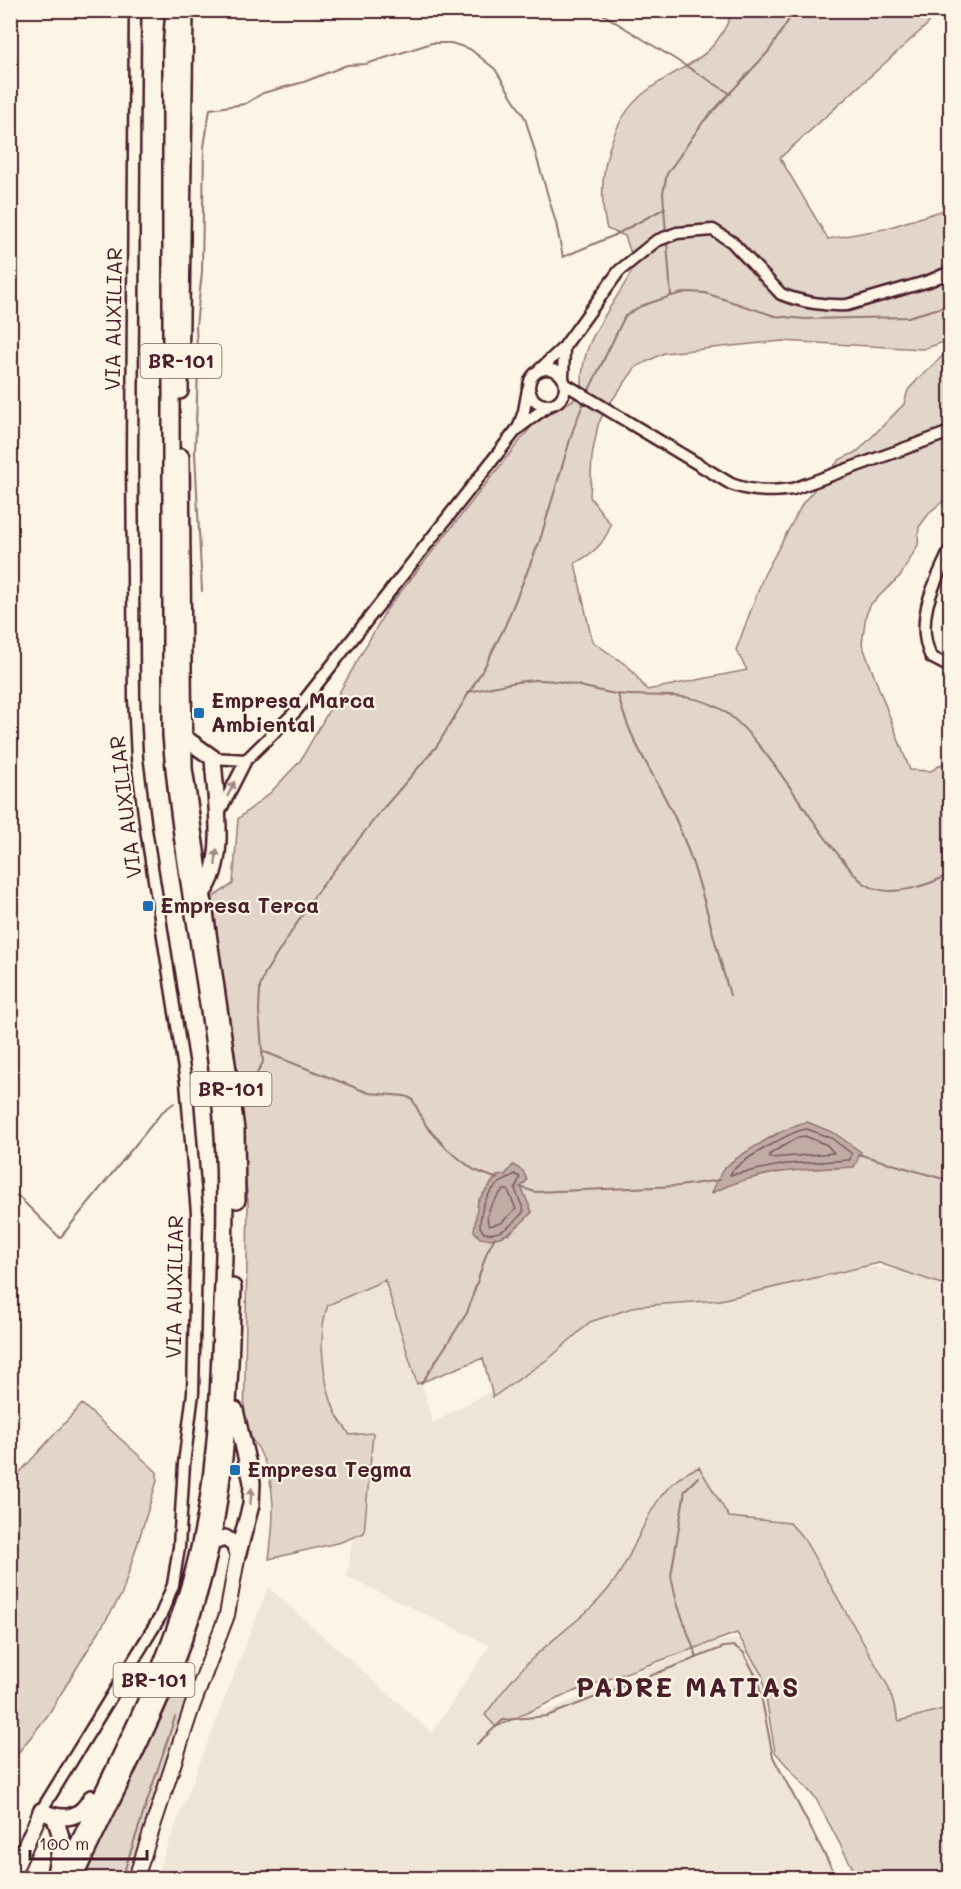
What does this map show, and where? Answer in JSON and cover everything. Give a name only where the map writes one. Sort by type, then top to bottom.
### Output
[{"type":"highway","name":"BR-101","points":[[62,1878],[177,1626],[202,1533],[215,1449],[227,1204],[219,1083],[178,807],[171,735],[171,49],[174,10]]},
{"type":"highway","name":"BR-101","points":[[74,1878],[175,1662],[199,1591],[227,1446],[237,1210],[236,1130],[184,768],[182,736],[180,393],[184,10]]},
{"type":"highway","points":[[182,736],[213,758],[217,862],[213,880],[203,892]]},
{"type":"highway","points":[[231,1369],[237,1426],[252,1482],[251,1505],[238,1553]]},
{"type":"highway","points":[[210,1543],[225,1538],[234,1544],[238,1553]]},
{"type":"highway","points":[[48,1815],[66,1819],[82,1812],[124,1744]]},
{"type":"highway","points":[[48,1815],[60,1830],[62,1850],[54,1878]]},
{"type":"main road","points":[[136,1878],[195,1696],[226,1615],[238,1553]]},
{"type":"main road","points":[[11,1878],[48,1815]]},
{"type":"street","name":"VIA AUXILIAR","points":[[48,1815],[160,1617],[173,1585],[179,1547],[184,1464],[193,1393],[197,1213],[186,1082],[146,829],[137,759],[134,699],[132,455],[135,10]]},
{"type":"street","points":[[518,429],[529,382],[564,347],[618,271],[656,241],[677,233],[713,230],[739,248],[781,294],[790,298],[836,305],[929,281],[951,272]]},
{"type":"street","points":[[561,398],[564,381],[564,347]]},
{"type":"street","points":[[538,371],[552,369],[589,400],[731,484],[751,491],[771,492],[793,489],[951,432]]},
{"type":"street","points":[[529,382],[531,396],[536,401],[549,405]]},
{"type":"street","points":[[216,819],[246,759],[296,711],[518,429],[561,398],[589,400]]},
{"type":"street","points":[[951,550],[928,600],[924,617],[926,646],[931,657],[951,667]]},
{"type":"street","points":[[213,758],[246,759]]},
{"type":"shaded area","points":[[733,11],[938,11],[927,25],[780,158],[828,239],[884,229],[950,208],[950,340],[923,349],[782,341],[664,353],[636,367],[605,410],[598,425],[592,456],[590,497],[611,525],[597,548],[575,563],[592,641],[629,667],[647,690],[747,670],[736,650],[764,575],[803,503],[839,460],[858,451],[904,404],[908,390],[950,349],[950,496],[931,511],[919,527],[918,545],[901,575],[871,604],[866,615],[862,644],[910,770],[931,771],[950,759],[950,1287],[879,1263],[720,1300],[638,1306],[590,1322],[551,1357],[493,1397],[483,1358],[417,1384],[385,1280],[328,1305],[323,1329],[323,1358],[327,1387],[336,1414],[350,1435],[373,1433],[364,1533],[341,1542],[269,1559],[273,1517],[272,1489],[257,1446],[244,1430],[248,1201],[213,897],[233,884],[238,819],[271,792],[300,761],[387,609],[534,423],[583,394],[582,375],[590,342],[635,265],[625,236],[607,229],[604,211],[604,172],[614,135],[634,102],[648,90],[708,51],[725,28]],"holes":[[[777,1133],[854,1167],[787,1170],[731,1183],[713,1192],[731,1162]],[[505,1175],[521,1187],[532,1212],[508,1235],[478,1201],[497,1176]]]},
{"type":"shaded area","points":[[863,1265],[945,1278],[950,1282],[950,1705],[893,1723],[852,1633],[591,1631],[521,1666],[499,1714],[551,1709],[707,1642],[739,1639],[760,1673],[773,1752],[839,1878],[155,1878],[268,1587],[432,1733],[490,1645],[347,1577],[366,1444],[340,1445],[317,1368],[316,1291],[390,1271],[433,1423],[537,1365],[599,1309]]},
{"type":"shaded area","points":[[82,1404],[157,1472],[157,1481],[122,1594],[48,1715],[11,1762],[11,1482]]},
{"type":"shaded area","points":[[699,1467],[729,1517],[790,1523],[804,1539],[888,1686],[899,1721],[950,1707],[950,1878],[858,1878],[816,1799],[775,1752],[762,1675],[737,1633],[570,1693],[496,1727],[485,1715],[508,1684],[528,1663],[599,1600],[626,1562],[658,1500],[682,1476]]},
{"type":"shaded area","points":[[180,1680],[195,1684],[130,1878],[83,1878]]},
{"type":"water","points":[[807,1122],[834,1133],[861,1152],[854,1167],[799,1170],[764,1175],[729,1185],[712,1193],[722,1171],[737,1158],[776,1135]]},
{"type":"water","points":[[513,1165],[523,1171],[527,1180],[521,1187],[532,1212],[515,1229],[503,1236],[480,1238],[474,1231],[478,1201],[497,1176],[505,1175]]},
{"type":"waterway","points":[[596,10],[731,94]]},
{"type":"waterway","points":[[666,234],[663,193],[667,174],[703,122],[769,51],[795,10]]},
{"type":"waterway","points":[[202,591],[195,453],[198,369],[196,326],[202,272],[204,147],[210,109],[245,104],[263,93],[304,82],[347,65],[366,64],[432,43],[451,43],[470,49],[495,69],[525,118],[556,223],[563,257],[615,235],[665,208]]},
{"type":"waterway","points":[[667,242],[671,296]]},
{"type":"waterway","points":[[587,394],[625,316],[641,306],[687,292],[705,293],[775,316],[804,319],[908,317],[950,305]]},
{"type":"waterway","points":[[252,1083],[263,1062],[259,1011],[260,987],[265,973],[317,892],[381,811],[437,746],[485,666],[505,626],[540,540],[573,430],[585,399]]},
{"type":"waterway","points":[[468,692],[519,682],[546,680],[616,694],[682,697],[707,702],[735,720],[768,756],[828,842],[863,883],[877,889],[898,891],[921,886],[950,874]]},
{"type":"waterway","points":[[618,694],[630,729],[687,847],[730,995]]},
{"type":"waterway","points":[[262,1051],[369,1093],[405,1096],[412,1099],[427,1127],[447,1149],[474,1170],[498,1179]]},
{"type":"waterway","points":[[10,1193],[19,1197],[60,1238],[162,1112],[174,1103]]},
{"type":"waterway","points":[[858,1154],[950,1181]]},
{"type":"waterway","points":[[520,1187],[535,1192],[679,1186],[720,1180]]},
{"type":"waterway","points":[[421,1384],[467,1313],[487,1252],[495,1237]]},
{"type":"waterway","points":[[697,1658],[677,1603],[671,1576],[685,1490],[698,1477]]},
{"type":"waterway","points":[[477,1744],[503,1720],[547,1716],[724,1647],[734,1646],[743,1652],[758,1680],[773,1757],[837,1878]]},
{"type":"waterway","points":[[122,1878],[175,1717]]},
{"type":"place","name":"Empresa Marca Ambiental","points":[[199,713]]},
{"type":"place","name":"Empresa Terca","points":[[148,906]]},
{"type":"place","name":"Empresa Tegma","points":[[235,1470]]},
{"type":"district","name":"PADRE MATIAS","points":[[688,1688]]}]
